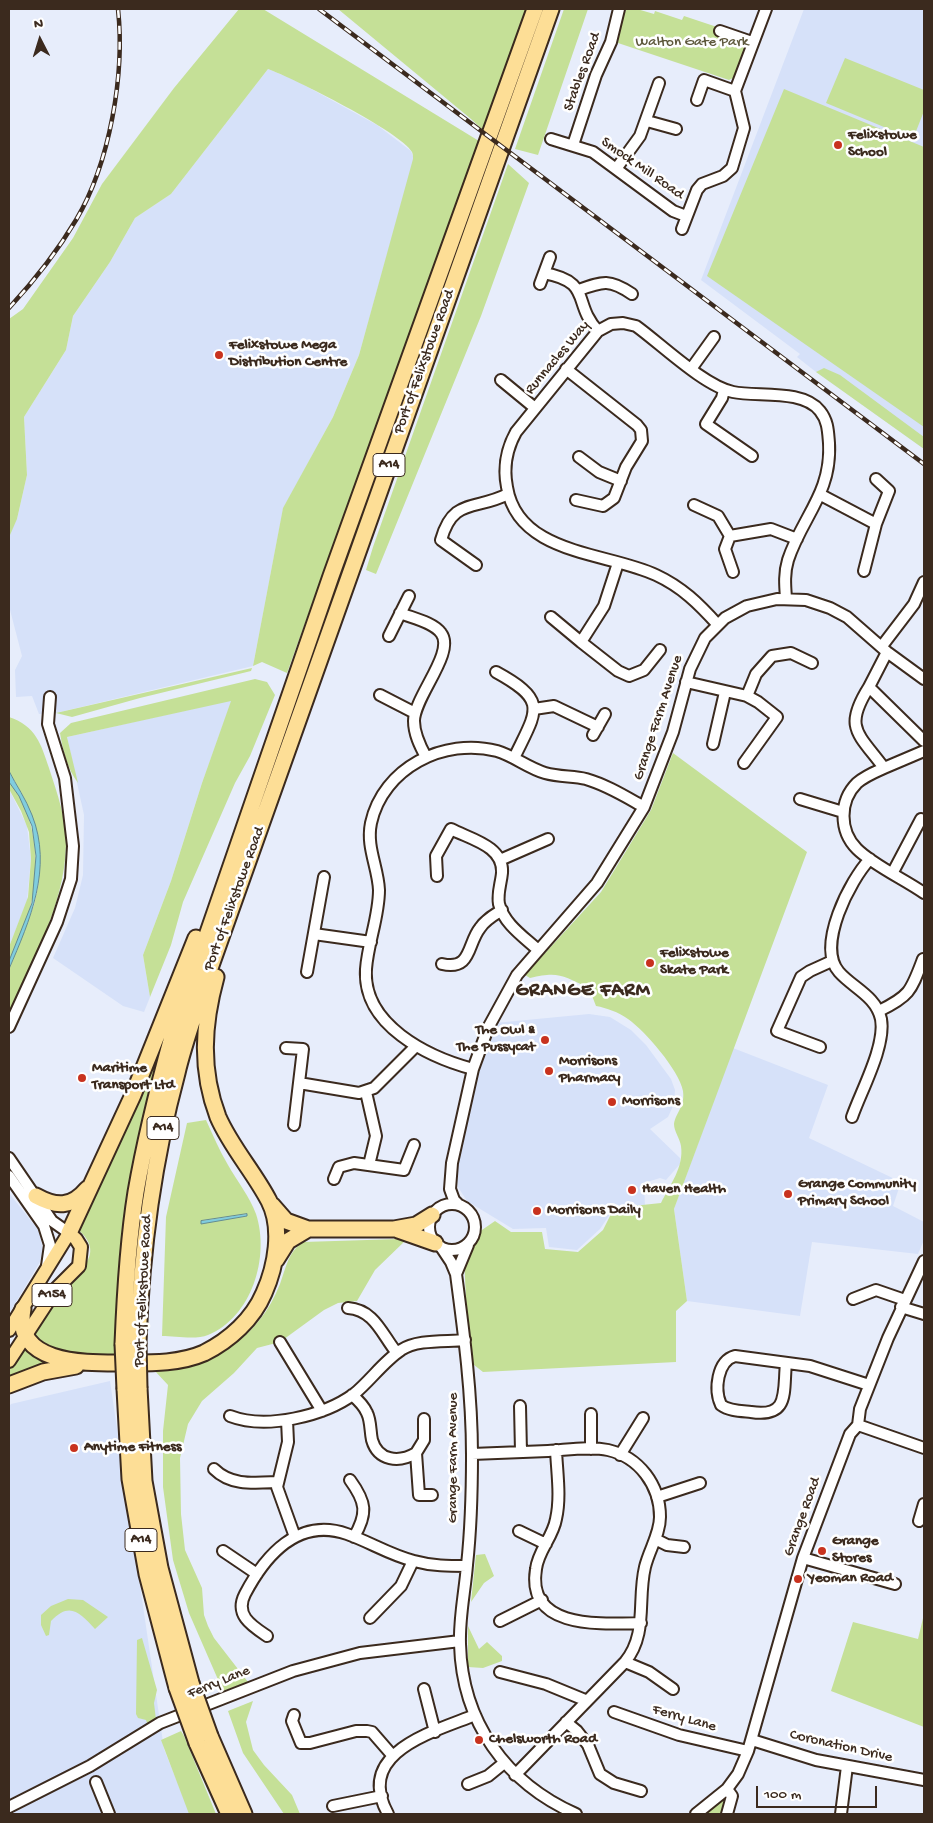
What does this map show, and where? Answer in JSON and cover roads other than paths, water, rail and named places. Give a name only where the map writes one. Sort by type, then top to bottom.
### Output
[{"type":"highway","name":"Port of Felixstowe Road","points":[[229,1814],[184,1686],[144,1481],[132,1388],[127,1280],[136,1193],[152,1108],[172,1036],[238,843],[535,9]]},
{"type":"highway","name":"Port of Felixstowe Road","points":[[131,1344],[162,1135],[177,1071],[204,985],[551,9]]},
{"type":"highway","points":[[69,1233],[133,1095],[215,889],[238,843]]},
{"type":"highway","points":[[227,921],[205,1031],[204,1048],[208,1086],[222,1125],[269,1202],[286,1221],[308,1229],[394,1228],[421,1223],[435,1212]]},
{"type":"highway","points":[[36,1196],[50,1203],[65,1204],[83,1194],[91,1185]]},
{"type":"highway","points":[[269,1202],[276,1230],[273,1267]]},
{"type":"highway","points":[[394,1228],[438,1245]]},
{"type":"highway","points":[[9,1385],[43,1372],[103,1363],[169,1361],[202,1354],[235,1332],[256,1308],[273,1267],[288,1241],[308,1229]]},
{"type":"highway","points":[[23,1309],[22,1320],[25,1335],[41,1351],[58,1359],[103,1363]]},
{"type":"highway","name":"Port of Felixstowe Road","points":[[204,1739],[244,1814]]},
{"type":"main road","name":"A154","points":[[9,1330],[69,1233],[81,1247],[79,1266],[56,1289],[9,1361]]},
{"type":"street","name":"Stables Road","points":[[574,145],[596,76],[612,42],[619,9]]},
{"type":"street","points":[[682,229],[697,190],[702,184],[723,176],[732,168],[744,128],[735,91],[766,9]]},
{"type":"street","points":[[720,31],[752,42]]},
{"type":"street","points":[[698,100],[704,80],[735,91]]},
{"type":"street","points":[[616,169],[640,136],[659,82]]},
{"type":"street","points":[[647,120],[676,129]]},
{"type":"street","name":"Smock Mill Road","points":[[551,139],[593,152],[673,212],[686,216]]},
{"type":"street","points":[[540,284],[550,257]]},
{"type":"street","points":[[544,273],[566,278],[579,290],[588,316],[598,331]]},
{"type":"street","points":[[579,290],[605,282],[620,286],[632,294]]},
{"type":"street","name":"Runnacles Way","points":[[718,625],[694,598],[654,574],[566,547],[538,534],[525,523],[513,508],[508,494],[505,471],[508,450],[516,432],[598,331],[611,324],[623,323],[636,326],[691,369],[724,390],[801,398],[818,409],[826,422],[829,447],[828,469],[821,495],[797,540],[786,570],[786,598]]},
{"type":"street","points":[[691,369],[714,336]]},
{"type":"street","points":[[566,369],[641,430],[640,445],[629,461],[614,498],[603,506],[576,500]]},
{"type":"street","points":[[500,380],[535,408]]},
{"type":"street","points":[[724,390],[722,398],[706,424],[752,456]]},
{"type":"street","points":[[580,457],[600,472],[620,482]]},
{"type":"street","points":[[864,571],[876,524],[889,491],[876,479]]},
{"type":"street","points":[[476,565],[440,540],[445,525],[458,510],[488,502],[508,494]]},
{"type":"street","points":[[821,495],[876,524]]},
{"type":"street","points":[[694,505],[718,516],[730,536]]},
{"type":"street","points":[[730,536],[771,529],[797,540]]},
{"type":"street","points":[[730,536],[725,549],[733,572]]},
{"type":"street","points":[[581,642],[604,606],[618,562]]},
{"type":"street","points":[[884,768],[860,734],[854,721],[860,702],[869,687],[885,649],[914,604],[924,582]]},
{"type":"street","points":[[389,636],[409,596]]},
{"type":"street","name":"Grange Farm Avenue","points":[[435,1212],[450,1190],[457,1136],[473,1069],[488,1028],[517,976],[597,883],[644,807],[673,732],[696,653],[705,638],[718,625],[747,606],[786,598],[806,600],[830,608],[855,623],[924,679]]},
{"type":"street","points":[[914,604],[924,598]]},
{"type":"street","points":[[400,613],[435,627],[443,635],[445,643],[443,655],[415,713],[416,736],[426,757]]},
{"type":"street","points":[[551,617],[618,671],[630,676],[644,670],[660,650]]},
{"type":"street","points":[[747,696],[756,674],[772,656],[792,653],[812,663]]},
{"type":"street","points":[[496,672],[525,689],[534,709],[532,722],[514,758]]},
{"type":"street","points":[[686,682],[747,696],[758,702],[776,717],[744,763]]},
{"type":"street","points":[[869,687],[924,741]]},
{"type":"street","points":[[713,744],[725,692]]},
{"type":"street","points":[[380,694],[415,713]]},
{"type":"street","points":[[9,1027],[57,922],[71,879],[72,846],[65,778],[48,724],[50,697]]},
{"type":"street","points":[[534,709],[554,706],[595,731],[605,714]]},
{"type":"street","points":[[473,1069],[434,1057],[416,1046],[378,1012],[372,999],[366,970],[379,897],[378,877],[370,840],[373,816],[389,784],[408,767],[426,757],[452,749],[470,747],[497,751],[546,773],[590,780],[644,807]]},
{"type":"street","points":[[924,751],[866,777],[855,786],[848,796],[843,812],[843,821],[849,838],[857,849],[924,893]]},
{"type":"street","points":[[800,800],[843,812]]},
{"type":"street","points":[[893,872],[921,819]]},
{"type":"street","points":[[437,876],[436,856],[451,829],[491,848],[500,860],[502,873],[498,894],[502,910],[511,926],[538,950]]},
{"type":"street","points":[[500,860],[548,839]]},
{"type":"street","points":[[852,1117],[881,1039],[882,1026],[879,1011],[873,1001],[838,972],[832,961],[830,943],[855,878],[870,858]]},
{"type":"street","points":[[307,972],[324,877]]},
{"type":"street","points":[[442,964],[453,966],[464,960],[480,926],[502,910]]},
{"type":"street","points":[[314,934],[371,942]]},
{"type":"street","points":[[879,1011],[900,1000],[910,990],[923,959]]},
{"type":"street","points":[[820,1047],[777,1031],[799,980],[810,970],[832,961]]},
{"type":"street","points":[[300,1083],[359,1093],[366,1092],[374,1088],[416,1046]]},
{"type":"street","points":[[286,1048],[303,1050],[294,1125]]},
{"type":"street","points":[[366,1092],[376,1136],[369,1165]]},
{"type":"street","points":[[334,1179],[335,1174],[342,1165],[354,1163],[404,1170],[414,1145]]},
{"type":"street","points":[[9,1158],[52,1221],[69,1233]]},
{"type":"street","points":[[9,1176],[39,1218],[48,1235],[50,1253],[46,1269]]},
{"type":"street","points":[[450,1190],[454,1200],[467,1209],[475,1224],[474,1235],[470,1242],[459,1249],[438,1245],[429,1229],[435,1212],[444,1206],[459,1205]]},
{"type":"street","name":"Grange Farm Avenue","points":[[456,1274],[461,1258],[470,1242]]},
{"type":"street","name":"Grange Farm Avenue","points":[[438,1245],[451,1262],[456,1274],[465,1340],[472,1454],[467,1566],[460,1641],[462,1670],[475,1715],[490,1744],[504,1763],[515,1775],[556,1810],[576,1814]]},
{"type":"street","name":"Grange Road","points":[[698,1814],[726,1789],[738,1774],[748,1751],[803,1558],[850,1434],[858,1425],[860,1409],[869,1385],[903,1304],[924,1261]]},
{"type":"street","points":[[853,1299],[876,1290],[924,1314]]},
{"type":"street","points":[[348,1308],[360,1310],[372,1318],[397,1354]]},
{"type":"street","points":[[230,1416],[242,1419],[287,1420],[322,1411],[352,1395],[402,1349],[416,1345],[465,1340]]},
{"type":"street","points":[[280,1342],[322,1411]]},
{"type":"street","points":[[786,1363],[781,1404],[774,1412],[765,1415],[731,1410],[721,1404],[718,1397],[720,1373],[723,1363],[728,1358],[739,1356],[822,1368],[869,1385]]},
{"type":"street","points":[[352,1395],[367,1413],[373,1443],[379,1453],[386,1458],[397,1459],[416,1453]]},
{"type":"street","points":[[520,1406],[521,1452]]},
{"type":"street","points":[[591,1414],[591,1449]]},
{"type":"street","points":[[620,1455],[643,1418]]},
{"type":"street","points":[[424,1419],[424,1440],[416,1453],[419,1495],[432,1495]]},
{"type":"street","points":[[287,1420],[288,1442],[277,1482],[280,1501],[295,1537]]},
{"type":"street","points":[[858,1425],[924,1448]]},
{"type":"street","points":[[472,1454],[556,1450],[607,1450],[638,1464],[646,1474],[657,1497],[660,1519],[644,1575],[636,1647],[625,1662],[515,1775]]},
{"type":"street","points":[[556,1450],[558,1511],[554,1527],[538,1559],[535,1574],[542,1600],[552,1611],[566,1619],[599,1624],[640,1623]]},
{"type":"street","points":[[214,1469],[228,1480],[237,1482],[277,1482]]},
{"type":"street","points":[[350,1480],[360,1495],[364,1516],[354,1537]]},
{"type":"street","points":[[657,1497],[700,1483]]},
{"type":"street","points":[[919,1520],[924,1504]]},
{"type":"street","points":[[267,1636],[249,1624],[241,1607],[244,1596],[274,1551],[295,1537],[326,1531],[354,1537],[413,1561],[444,1566],[467,1566]]},
{"type":"street","points":[[519,1531],[546,1544]]},
{"type":"street","points":[[655,1539],[667,1545],[684,1547]]},
{"type":"street","points":[[224,1551],[257,1574]]},
{"type":"street","points":[[803,1558],[895,1584]]},
{"type":"street","points":[[370,1618],[401,1586],[413,1561]]},
{"type":"street","points":[[500,1621],[542,1600]]},
{"type":"street","name":"Ferry Lane","points":[[9,1807],[90,1766],[160,1723],[237,1692],[329,1660],[369,1651],[460,1641]]},
{"type":"street","points":[[625,1662],[648,1672],[673,1689]]},
{"type":"street","points":[[500,1672],[546,1684],[586,1700]]},
{"type":"street","points":[[424,1689],[435,1732]]},
{"type":"street","name":"Ferry Lane","points":[[614,1712],[679,1735],[748,1751]]},
{"type":"street","points":[[294,1715],[292,1721],[301,1743],[310,1743],[356,1730],[367,1731],[372,1732],[392,1755]]},
{"type":"street","points":[[388,1814],[382,1796],[381,1776],[392,1755],[409,1743],[475,1715]]},
{"type":"street","points":[[566,1722],[577,1731],[588,1745],[600,1774],[614,1783],[641,1791]]},
{"type":"street","name":"Coronation Drive","points":[[752,1740],[798,1755],[924,1780]]},
{"type":"street","points":[[466,1786],[488,1776],[504,1763]]},
{"type":"street","points":[[841,1814],[848,1766]]},
{"type":"street","points":[[96,1782],[109,1814]]},
{"type":"street","points":[[726,1789],[732,1796],[727,1814]]},
{"type":"street","points":[[333,1806],[382,1796]]},
{"type":"water","points":[[9,771],[32,815],[38,835],[40,855],[36,894],[31,913],[9,969],[9,961],[32,903],[36,856],[32,826],[19,796],[9,782]]},
{"type":"water","points":[[247,1214],[247,1216],[201,1224],[201,1221]]},
{"type":"railway","points":[[9,308],[45,266],[69,232],[88,197],[98,172],[106,145],[117,89],[120,34],[118,9]]},
{"type":"railway","points":[[319,9],[924,464]]},
{"type":"place","name":"Felixstowe School","points":[[838,145]]},
{"type":"place","name":"Felixstowe Mega Distribution Centre","points":[[219,355]]},
{"type":"place","name":"Felixstowe Skate Park","points":[[650,963]]},
{"type":"place","name":"The Owl & The Pussycat","points":[[545,1040]]},
{"type":"place","name":"Morrisons Pharmacy","points":[[549,1071]]},
{"type":"place","name":"Maritime Transport Ltd","points":[[82,1078]]},
{"type":"place","name":"Morrisons","points":[[612,1102]]},
{"type":"place","name":"Haven Health","points":[[632,1190]]},
{"type":"place","name":"Grange Community Primary School","points":[[788,1194]]},
{"type":"place","name":"Morrisons Daily","points":[[537,1211]]},
{"type":"place","name":"Anytime Fitness","points":[[74,1448]]},
{"type":"place","name":"Grange Stores","points":[[822,1551]]},
{"type":"place","name":"Yeoman Road","points":[[798,1579]]},
{"type":"place","name":"Chelsworth Road","points":[[479,1740]]},
{"type":"district","name":"GRANGE FARM","points":[[583,992]]},
{"type":"park label","name":"Walton Gate Park","points":[[692,43]]}]
